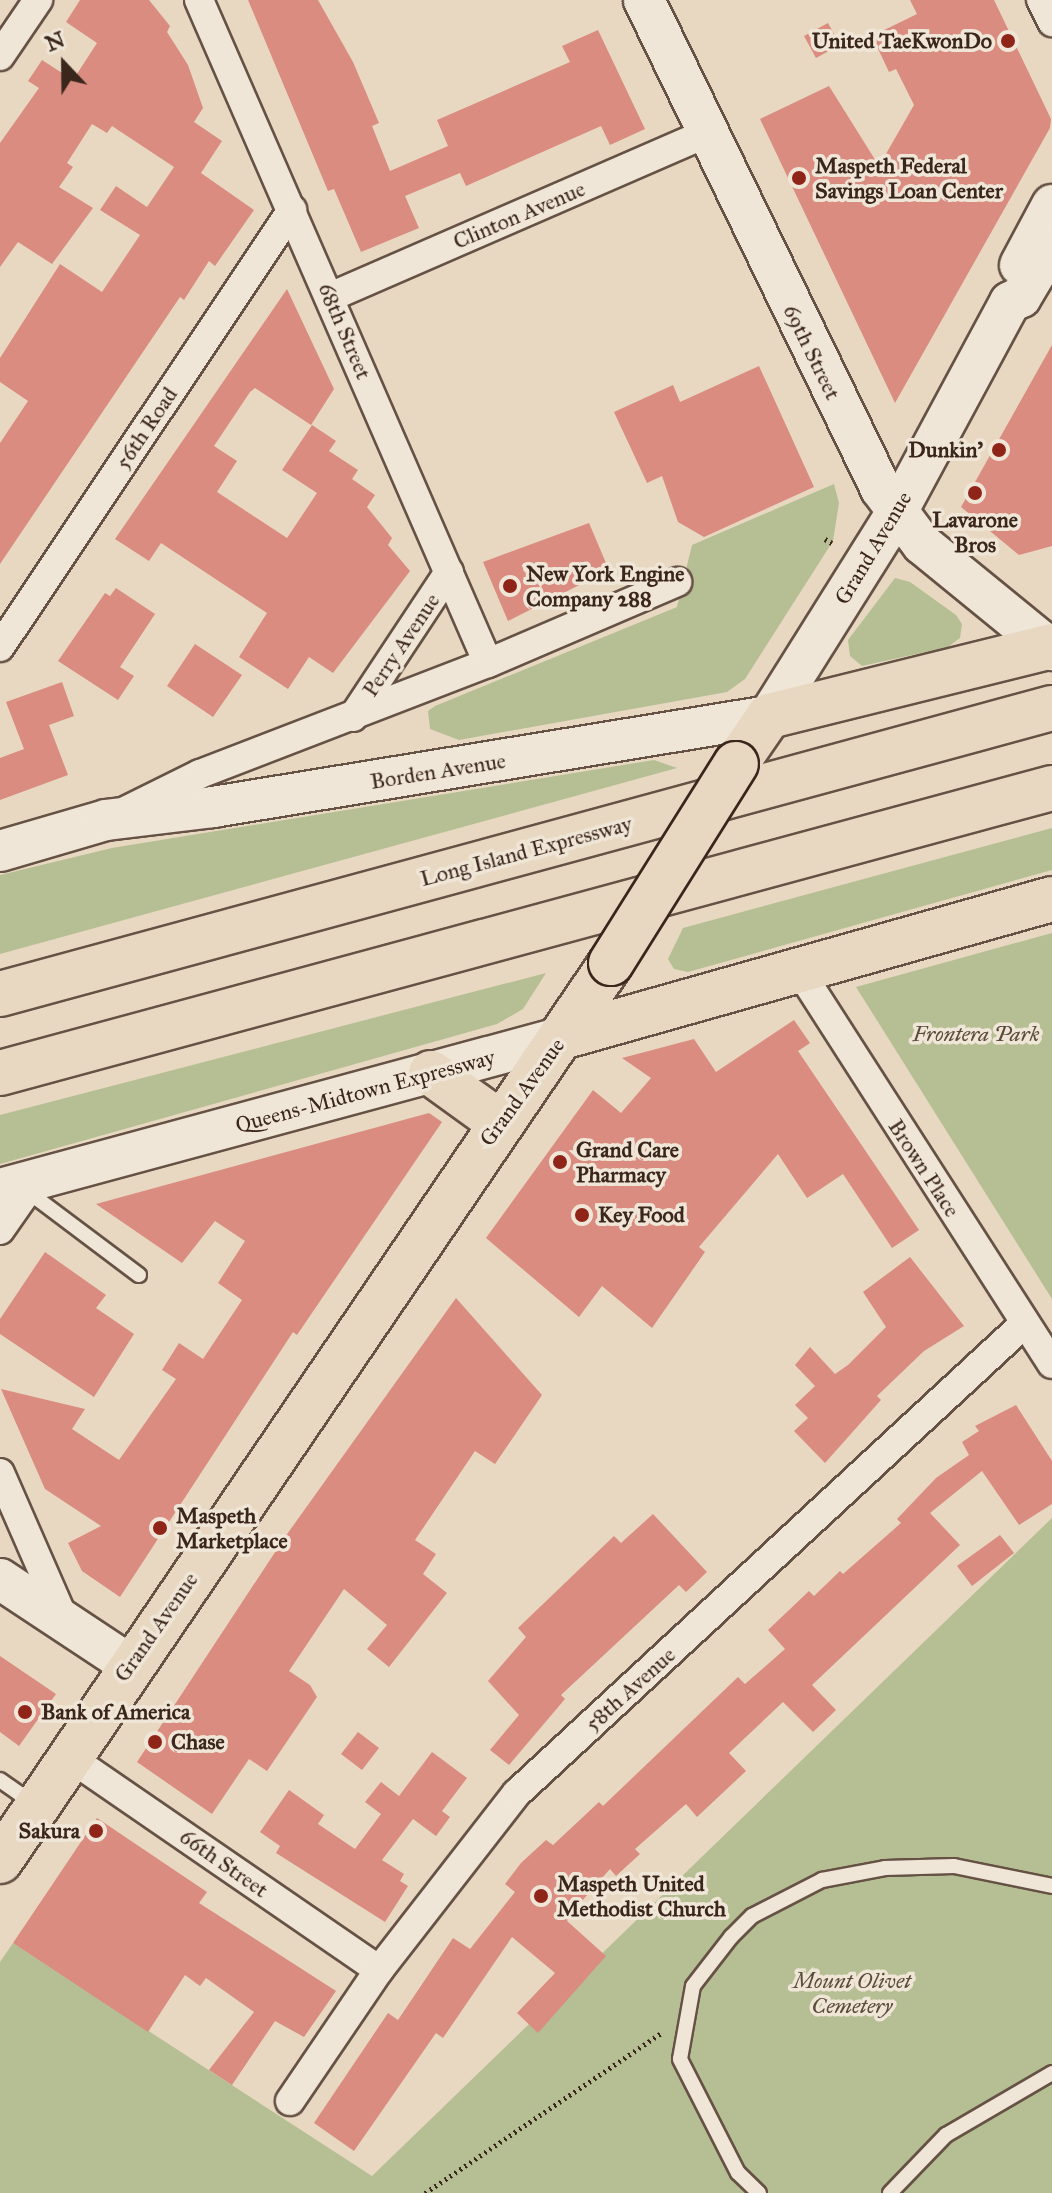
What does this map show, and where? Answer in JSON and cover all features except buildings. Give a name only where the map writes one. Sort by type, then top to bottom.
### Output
[{"type":"main road","name":"69th Street","points":[[644,0],[852,435],[897,512],[922,544],[1051,648]]},
{"type":"main road","name":"Grand Avenue","points":[[1010,302],[1007,288],[1052,205]]},
{"type":"main road","name":"Grand Avenue","points":[[0,1861],[499,1122],[562,1037],[611,963],[897,512],[1010,302],[1021,297],[1052,245]]},
{"type":"main road","points":[[769,716],[1051,648]]},
{"type":"main road","name":"Long Island Expressway","points":[[0,994],[1052,708]]},
{"type":"main road","name":"Borden Avenue","points":[[0,851],[106,820],[213,807],[769,716]]},
{"type":"main road","points":[[0,1073],[1052,788]]},
{"type":"main road","name":"Queens-Midtown Expressway","points":[[21,1187],[1052,899]]},
{"type":"main road","points":[[431,1073],[499,1122]]},
{"type":"main road","points":[[0,1580],[130,1665]]},
{"type":"street","points":[[0,56],[38,0]]},
{"type":"street","name":"68th Street","points":[[199,0],[488,663]]},
{"type":"street","points":[[1041,0],[1052,22]]},
{"type":"street","name":"Clinton Avenue","points":[[330,297],[708,133]]},
{"type":"street","name":"56th Road","points":[[0,647],[292,210]]},
{"type":"street","name":"Perry Avenue","points":[[353,717],[449,572]]},
{"type":"street","name":"Borden Avenue","points":[[106,820],[200,774],[488,663],[677,582]]},
{"type":"street","name":"Brown Place","points":[[799,970],[1052,1364]]},
{"type":"street","points":[[0,1230],[21,1187]]},
{"type":"street","name":"58th Avenue","points":[[290,2101],[379,1970],[517,1793],[1024,1324]]},
{"type":"street","points":[[0,1473],[66,1623]]},
{"type":"street","name":"66th Street","points":[[69,1757],[379,1970]]},
{"type":"lane","points":[[21,1187],[139,1275]]},
{"type":"lane","points":[[0,1780],[37,1805]]},
{"type":"lane","points":[[759,2193],[731,2163],[680,2059],[693,1986],[731,1937],[752,1916],[822,1880],[885,1868],[954,1866],[1052,1886]]},
{"type":"lane","points":[[890,2193],[946,2135],[1052,2073]]},
{"type":"path","points":[[825,539],[832,543]]},
{"type":"path","points":[[425,2193],[686,2016]]},
{"type":"green space","points":[[834,484],[839,503],[833,541],[745,679],[727,692],[459,740],[430,729],[428,711],[435,706],[677,607],[692,545]]},
{"type":"green space","points":[[895,578],[910,582],[956,615],[962,624],[960,638],[948,647],[862,666],[850,656],[848,640]]},
{"type":"green space","points":[[654,760],[677,768],[0,954],[0,875],[112,848]]},
{"type":"green space","points":[[1052,828],[1052,870],[688,972],[674,969],[668,959],[683,928]]},
{"type":"green space","name":"Frontera Park","points":[[1052,933],[1052,1299],[856,987]]},
{"type":"green space","points":[[546,973],[523,1009],[497,1024],[0,1164],[0,1115]]},
{"type":"green space","name":"Mount Olivet Cemetery","points":[[1052,1518],[1052,2193],[0,2193],[0,1962],[13,1943],[372,2176]]},
{"type":"place","name":"United TaeKwonDo","points":[[1008,41]]},
{"type":"place","name":"Maspeth Federal Savings Loan Center","points":[[799,178]]},
{"type":"place","name":"Dunkin'","points":[[999,450]]},
{"type":"place","name":"Lavarone Bros","points":[[975,493]]},
{"type":"place","name":"New York Engine Company 288","points":[[510,586]]},
{"type":"place","name":"Grand Care Pharmacy","points":[[560,1162]]},
{"type":"place","name":"Key Food","points":[[582,1215]]},
{"type":"place","name":"Maspeth Marketplace","points":[[160,1528]]},
{"type":"place","name":"Bank of America","points":[[25,1712]]},
{"type":"place","name":"Chase","points":[[155,1742]]},
{"type":"place","name":"Sakura","points":[[96,1831]]},
{"type":"place","name":"Maspeth United Methodist Church","points":[[541,1896]]}]
